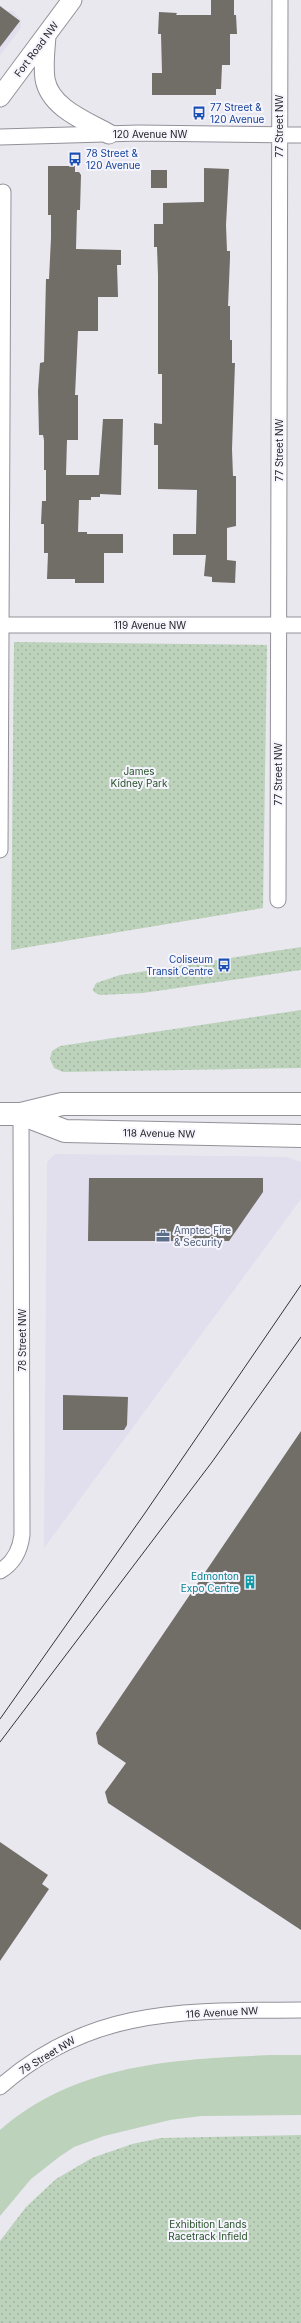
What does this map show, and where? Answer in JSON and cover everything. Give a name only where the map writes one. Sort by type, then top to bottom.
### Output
[{"type":"main road","points":[[10,1114],[62,1104],[301,1104]]},
{"type":"main road","name":"118 Avenue NW","points":[[10,1114],[65,1131],[301,1136]]},
{"type":"street","name":"Fort Road NW","points":[[0,97],[72,0]]},
{"type":"street","name":"77 Street NW","points":[[278,900],[280,0]]},
{"type":"street","points":[[46,36],[45,79],[50,94],[68,111],[109,134]]},
{"type":"street","name":"120 Avenue NW","points":[[0,138],[109,134],[301,135]]},
{"type":"street","points":[[0,850],[3,192]]},
{"type":"street","name":"119 Avenue NW","points":[[0,624],[301,625]]},
{"type":"street","name":"78 Street NW","points":[[5,1567],[19,1550],[22,1535],[10,1114]]},
{"type":"street","name":"116 Avenue NW","points":[[144,2018],[223,2011],[301,2010]]},
{"type":"street","name":"79 Street NW","points":[[0,2087],[36,2059],[72,2039],[94,2030],[144,2018]]},
{"type":"shaded area","points":[[0,11],[13,11],[21,20],[21,28],[0,55]]},
{"type":"shaded area","points":[[55,1154],[286,1157],[301,1162],[301,1199],[44,1548],[47,1162]]},
{"type":"green space","name":"James Kidney Park","points":[[14,642],[267,645],[263,908],[11,950]]},
{"type":"green space","points":[[301,947],[301,970],[143,993],[100,995],[94,992],[93,989],[96,983],[120,975]]},
{"type":"green space","points":[[301,1010],[301,1068],[63,1072],[54,1068],[50,1059],[52,1051],[60,1046]]},
{"type":"green space","points":[[301,2055],[301,2115],[201,2116],[170,2120],[104,2136],[74,2147],[59,2157],[31,2179],[0,2216],[0,2130],[30,2108],[61,2091],[95,2078],[129,2069],[200,2059]]},
{"type":"green space","name":"Exhibition Lands Racetrack Infield","points":[[301,2135],[301,2323],[0,2323],[0,2241],[26,2207],[56,2179],[92,2158],[132,2144],[161,2138]]},
{"type":"building","points":[[211,0],[234,0],[234,15],[236,15],[237,34],[230,34],[230,65],[222,65],[221,89],[216,89],[216,95],[152,95],[152,73],[162,73],[161,34],[158,34],[159,12],[177,13],[176,15],[211,15]]},
{"type":"building","points":[[0,6],[20,21],[0,47]]},
{"type":"building","points":[[48,166],[75,166],[75,172],[79,172],[81,175],[80,210],[77,210],[76,249],[121,250],[121,265],[117,265],[118,297],[98,297],[98,331],[78,331],[75,395],[78,395],[78,440],[67,440],[66,475],[99,475],[103,419],[123,419],[121,495],[100,494],[100,497],[91,497],[91,500],[79,500],[78,532],[87,532],[87,534],[123,534],[123,553],[104,553],[104,583],[75,583],[75,579],[47,579],[48,553],[44,553],[44,524],[41,524],[42,501],[46,501],[46,470],[44,470],[43,435],[39,435],[38,391],[40,363],[44,362],[46,279],[49,279],[51,238],[51,215],[48,215]]},
{"type":"building","points":[[204,168],[229,169],[226,225],[227,251],[230,251],[228,306],[230,306],[230,340],[232,340],[232,363],[235,363],[232,449],[233,476],[236,476],[236,526],[227,528],[227,560],[236,561],[235,583],[212,582],[212,577],[204,576],[206,555],[173,555],[173,534],[196,534],[197,490],[158,489],[158,445],[154,445],[154,423],[162,424],[162,374],[158,374],[158,275],[157,247],[154,247],[154,224],[163,224],[163,203],[204,202]]},
{"type":"building","points":[[151,170],[167,170],[167,188],[151,188]]},
{"type":"building","points":[[89,1178],[263,1178],[263,1192],[229,1241],[88,1241]]},
{"type":"building","points":[[63,1395],[128,1397],[127,1425],[124,1430],[63,1430]]},
{"type":"building","name":"Edmonton Expo Centre","points":[[301,1431],[301,1930],[108,1803],[105,1792],[126,1763],[98,1744],[96,1733]]},
{"type":"building","points":[[0,1842],[48,1875],[42,1884],[49,1889],[0,1961]]},
{"type":"tram line","points":[[0,1719],[145,1513],[301,1285]]},
{"type":"tram line","points":[[0,1742],[212,1462],[301,1337]]},
{"type":"place","name":"77 Street & 120 Avenue","points":[[199,113]]},
{"type":"place","name":"78 Street & 120 Avenue","points":[[75,159]]},
{"type":"place","name":"Coliseum Transit Centre","points":[[224,965]]},
{"type":"place","name":"Amptec Fire & Security","points":[[163,1236]]},
{"type":"place","name":"Edmonton Expo Centre","points":[[250,1582]]}]
